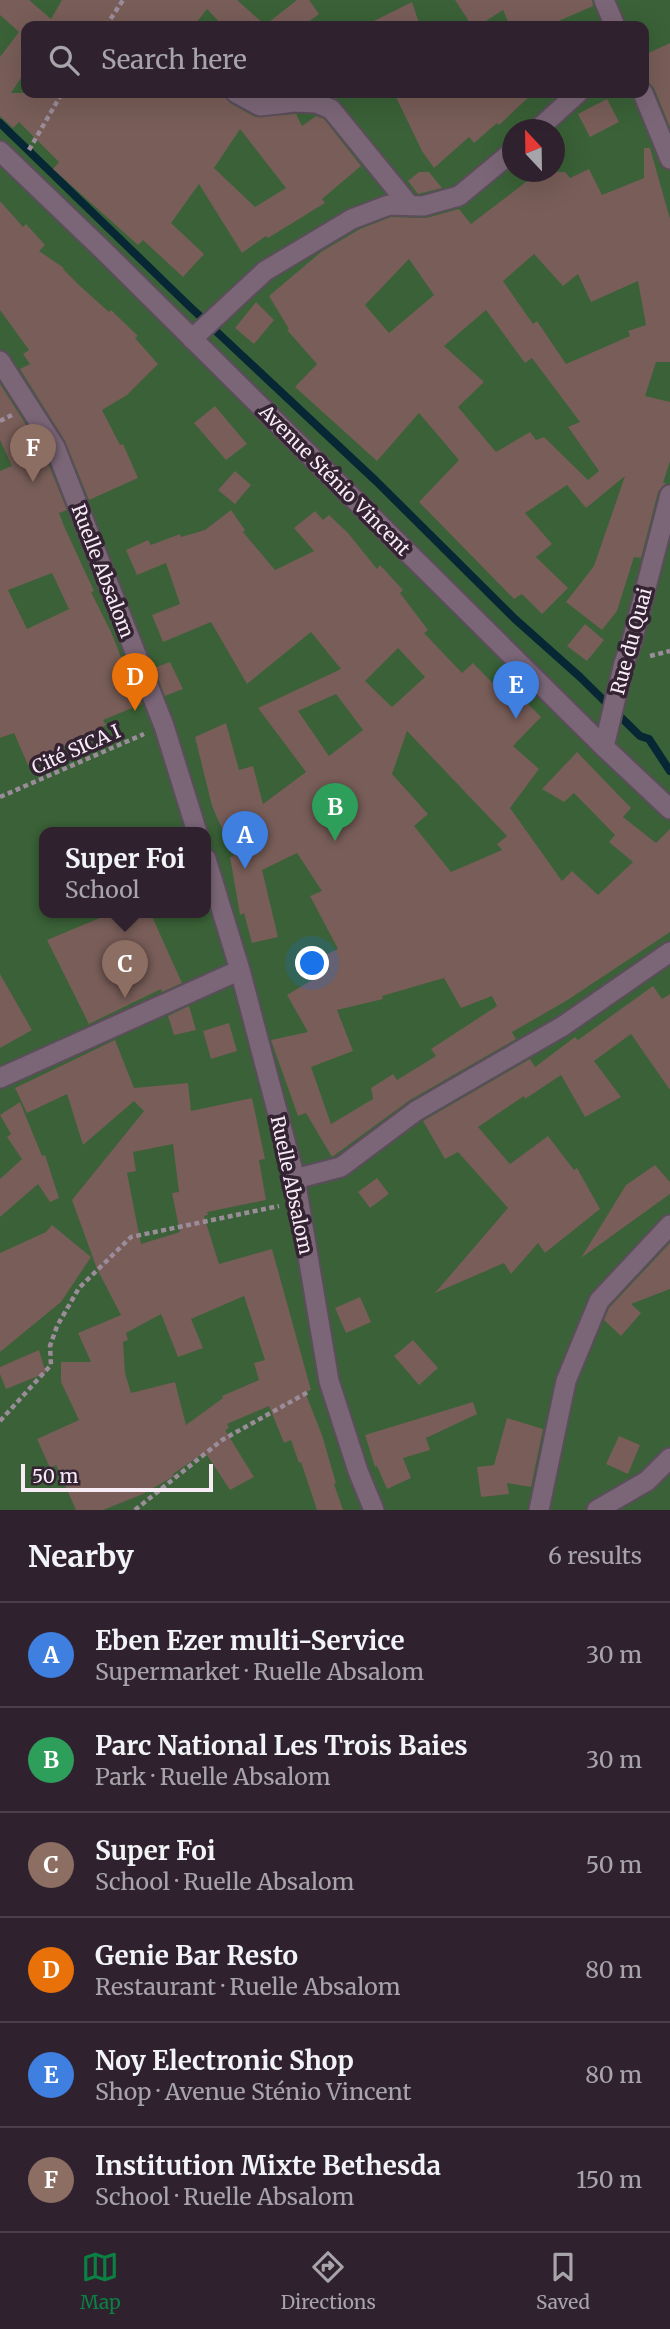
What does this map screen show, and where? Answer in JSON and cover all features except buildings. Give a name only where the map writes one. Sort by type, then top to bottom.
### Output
[{"type":"street","points":[[604,0],[613,21]]},
{"type":"street","points":[[245,98],[260,106],[316,103],[331,109],[410,206]]},
{"type":"street","points":[[549,119],[572,98]]},
{"type":"street","points":[[645,98],[670,159]]},
{"type":"street","name":"Avenue Sténio Vincent","points":[[0,151],[670,809]]},
{"type":"street","points":[[192,338],[265,271],[352,219],[389,205],[423,206],[459,196],[502,161]]},
{"type":"street","name":"Ruelle Absalom","points":[[0,361],[55,447],[164,726],[195,827]]},
{"type":"street","name":"Rue du Quai","points":[[604,747],[670,495]]},
{"type":"street","name":"Ruelle Absalom","points":[[211,878],[240,970],[295,1179],[329,1381],[358,1471],[374,1510]]},
{"type":"street","points":[[295,1179],[341,1167],[416,1111],[563,1026],[670,952]]},
{"type":"street","points":[[0,1078],[240,970]]},
{"type":"street","points":[[539,1510],[566,1381],[599,1301],[670,1225]]},
{"type":"street","points":[[597,1510],[647,1481],[670,1458]]},
{"type":"path","points":[[109,21],[124,0]]},
{"type":"path","points":[[18,169],[59,98]]},
{"type":"path","name":"Cité SICA I","points":[[0,797],[164,726]]},
{"type":"path","points":[[0,1421],[51,1365],[50,1346],[57,1326],[79,1288],[131,1237],[299,1202]]},
{"type":"path","points":[[135,1510],[222,1440],[329,1381]]},
{"type":"green space","points":[[0,0],[670,0],[670,1510],[0,1510]]},
{"type":"waterway","points":[[0,123],[187,304],[376,481],[515,619],[640,736],[649,739],[670,771]]},
{"type":"place","name":"Institution Mixte Bethesda","points":[[33,482]]},
{"type":"place","name":"Genie Bar Resto","points":[[135,711]]},
{"type":"place","name":"Noy Electronic Shop","points":[[516,719]]},
{"type":"place","name":"Parc National Les Trois Baies","points":[[335,841]]},
{"type":"place","name":"Eben Ezer multi-Service","points":[[245,869]]},
{"type":"place","name":"Super Foi","points":[[125,998]]}]
